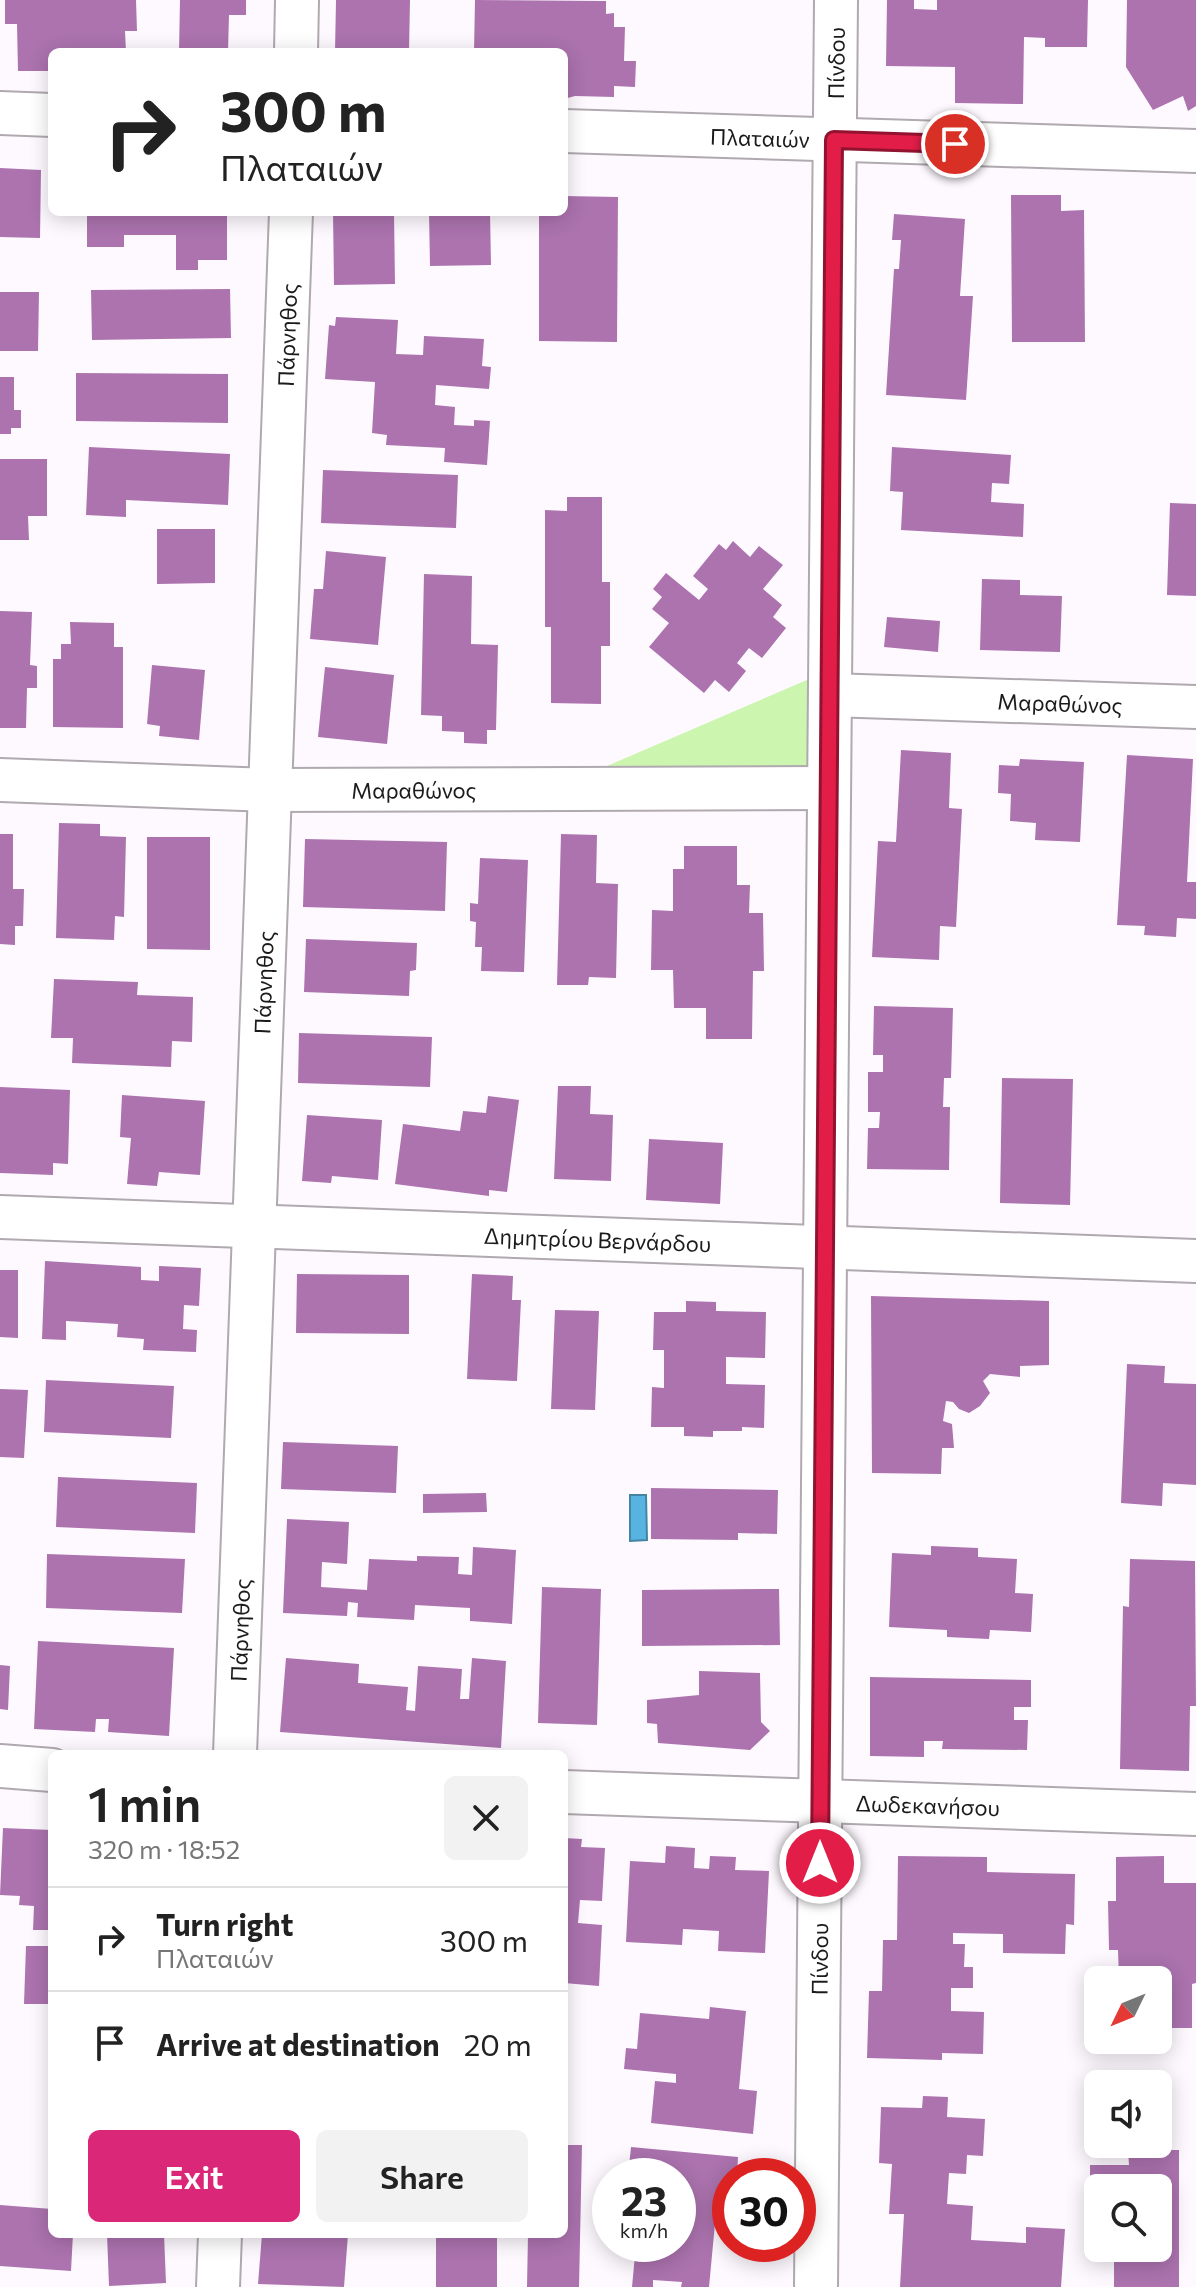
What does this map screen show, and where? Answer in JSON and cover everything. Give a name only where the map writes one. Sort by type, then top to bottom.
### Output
[{"type":"street","points":[[296,48],[297,0]]},
{"type":"street","name":"Πίνδου","points":[[816,2287],[836,0]]},
{"type":"street","points":[[0,113],[48,115]]},
{"type":"street","name":"Πλαταιών","points":[[568,131],[1196,151]]},
{"type":"street","name":"Πάρνηθος","points":[[235,1750],[291,216]]},
{"type":"street","name":"Μαραθώνος","points":[[830,695],[1196,707]]},
{"type":"street","name":"Μαραθώνος","points":[[0,780],[269,790],[829,788]]},
{"type":"street","name":"Δημητρίου Βερνάρδου","points":[[0,1217],[1196,1261]]},
{"type":"street","points":[[0,1766],[48,1770]]},
{"type":"street","name":"Δωδεκανήσου","points":[[568,1792],[1196,1814]]},
{"type":"street","points":[[218,2287],[220,2238]]},
{"type":"green space","points":[[809,679],[809,767],[600,769]]},
{"type":"water","points":[[630,1495],[646,1495],[647,1540],[630,1541]]},
{"type":"building","points":[[5,0],[136,0],[137,31],[125,31],[126,48],[48,48],[48,71],[18,71],[17,24],[5,24]]},
{"type":"building","points":[[180,0],[246,0],[246,15],[229,15],[228,48],[179,48]]},
{"type":"building","points":[[336,0],[410,0],[409,48],[335,48]]},
{"type":"building","points":[[475,0],[606,1],[606,14],[614,13],[614,27],[625,27],[624,61],[636,61],[635,87],[614,86],[614,97],[568,98],[568,48],[474,48]]},
{"type":"building","points":[[887,0],[914,0],[914,9],[937,10],[937,0],[1088,0],[1087,47],[1045,47],[1045,38],[1024,37],[1023,104],[955,103],[955,67],[886,66]]},
{"type":"building","points":[[1127,0],[1196,0],[1196,106],[1188,111],[1183,96],[1153,110],[1126,67]]},
{"type":"building","points":[[0,168],[41,170],[40,238],[0,237]]},
{"type":"building","points":[[1011,195],[1061,195],[1061,211],[1084,210],[1085,342],[1012,342]]},
{"type":"building","points":[[568,196],[618,197],[617,342],[539,341],[539,216],[568,216]]},
{"type":"building","points":[[894,214],[965,219],[960,296],[973,296],[966,400],[886,395],[894,269],[899,269],[901,240],[892,240]]},
{"type":"building","points":[[87,216],[227,216],[227,260],[198,260],[198,270],[176,270],[176,235],[124,235],[124,247],[87,247]]},
{"type":"building","points":[[333,216],[394,216],[395,284],[334,285]]},
{"type":"building","points":[[429,216],[490,216],[491,265],[430,266]]},
{"type":"building","points":[[230,289],[231,338],[92,340],[91,290]]},
{"type":"building","points":[[0,292],[39,292],[38,351],[0,351]]},
{"type":"building","points":[[336,317],[398,320],[396,354],[423,355],[424,336],[484,339],[482,366],[491,367],[489,389],[436,385],[435,405],[455,407],[454,425],[474,426],[474,420],[490,421],[487,465],[444,462],[445,448],[386,445],[387,435],[372,433],[375,382],[325,379],[329,325],[335,326]]},
{"type":"building","points":[[76,373],[228,374],[228,423],[76,421]]},
{"type":"building","points":[[0,377],[14,377],[14,410],[21,410],[21,428],[11,428],[11,434],[0,434]]},
{"type":"building","points":[[89,447],[230,454],[228,505],[126,500],[126,517],[86,515]]},
{"type":"building","points":[[892,447],[1011,455],[1009,484],[992,483],[991,502],[1024,504],[1023,537],[901,530],[903,492],[890,491]]},
{"type":"building","points":[[0,459],[47,459],[47,516],[28,516],[29,540],[0,540]]},
{"type":"building","points":[[323,470],[458,475],[456,528],[321,523]]},
{"type":"building","points":[[567,497],[602,497],[602,582],[610,582],[610,646],[601,646],[601,704],[551,703],[551,627],[545,627],[545,510],[567,511]]},
{"type":"building","points":[[1170,503],[1196,504],[1196,596],[1167,595]]},
{"type":"building","points":[[157,529],[215,529],[215,583],[157,584]]},
{"type":"building","points":[[733,541],[750,557],[759,546],[783,565],[763,589],[782,605],[773,617],[786,628],[762,658],[749,648],[737,663],[746,671],[729,692],[715,680],[704,693],[649,647],[669,623],[652,609],[662,597],[653,589],[666,573],[699,600],[708,589],[693,576],[719,544],[726,550]]},
{"type":"building","points":[[326,551],[386,557],[378,645],[310,639],[314,589],[323,589]]},
{"type":"building","points":[[424,574],[472,576],[471,644],[498,645],[496,730],[487,730],[487,744],[464,743],[464,732],[442,731],[442,716],[421,715]]},
{"type":"building","points":[[982,579],[1020,580],[1020,595],[1062,596],[1060,652],[980,650]]},
{"type":"building","points":[[0,611],[32,612],[30,665],[37,666],[37,688],[27,688],[26,728],[0,728]]},
{"type":"building","points":[[887,617],[940,621],[938,652],[884,647]]},
{"type":"building","points":[[70,622],[114,623],[114,647],[123,647],[123,728],[53,727],[53,659],[61,659],[61,644],[71,644]]},
{"type":"building","points":[[152,665],[205,670],[199,740],[159,736],[160,726],[147,724]]},
{"type":"building","points":[[325,667],[394,675],[387,744],[318,737]]},
{"type":"building","points":[[901,750],[951,753],[949,808],[962,809],[956,927],[940,926],[939,960],[872,957],[878,841],[896,842]]},
{"type":"building","points":[[1127,755],[1193,759],[1187,882],[1196,882],[1196,919],[1177,918],[1176,937],[1144,935],[1145,926],[1117,925]]},
{"type":"building","points":[[1020,759],[1084,762],[1080,842],[1035,840],[1036,823],[1010,821],[1011,794],[998,793],[999,765],[1019,766]]},
{"type":"building","points":[[59,823],[100,824],[100,836],[126,837],[124,917],[115,916],[114,940],[56,938]]},
{"type":"building","points":[[0,834],[13,834],[13,889],[24,889],[23,926],[15,926],[15,945],[0,944]]},
{"type":"building","points":[[561,834],[597,835],[596,883],[618,884],[616,978],[589,977],[588,985],[557,985]]},
{"type":"building","points":[[147,837],[210,837],[210,950],[147,949]]},
{"type":"building","points":[[305,839],[447,842],[445,911],[303,907]]},
{"type":"building","points":[[684,846],[737,846],[737,885],[750,885],[749,913],[763,913],[764,971],[753,971],[752,1039],[706,1039],[706,1008],[674,1008],[673,970],[651,970],[652,910],[673,911],[673,869],[684,869]]},
{"type":"building","points":[[480,858],[528,860],[524,972],[481,971],[482,947],[475,947],[476,922],[470,921],[470,903],[478,904]]},
{"type":"building","points":[[306,939],[417,943],[416,970],[410,971],[409,996],[304,992]]},
{"type":"building","points":[[54,979],[138,982],[137,995],[193,997],[192,1042],[172,1041],[171,1067],[72,1063],[73,1038],[51,1038]]},
{"type":"building","points":[[874,1006],[953,1008],[951,1078],[944,1078],[943,1107],[950,1107],[949,1170],[867,1169],[868,1128],[879,1128],[880,1112],[868,1112],[868,1072],[883,1072],[883,1055],[873,1055]]},
{"type":"building","points":[[299,1033],[432,1037],[430,1087],[298,1083]]},
{"type":"building","points":[[1002,1078],[1073,1079],[1070,1205],[1000,1203]]},
{"type":"building","points":[[558,1086],[591,1086],[590,1114],[613,1115],[611,1181],[554,1179]]},
{"type":"building","points":[[0,1087],[70,1090],[68,1164],[53,1163],[53,1175],[0,1173]]},
{"type":"building","points":[[122,1095],[205,1101],[200,1175],[159,1172],[157,1186],[127,1184],[131,1138],[120,1137]]},
{"type":"building","points":[[488,1096],[519,1100],[507,1192],[489,1190],[489,1196],[395,1184],[403,1124],[460,1131],[463,1111],[486,1113]]},
{"type":"building","points":[[307,1115],[382,1120],[378,1180],[332,1176],[331,1183],[302,1181]]},
{"type":"building","points":[[649,1139],[723,1143],[720,1204],[646,1200]]},
{"type":"building","points":[[45,1261],[141,1267],[141,1280],[159,1281],[159,1266],[201,1268],[199,1306],[184,1305],[183,1329],[197,1330],[196,1352],[143,1350],[144,1339],[117,1337],[118,1324],[66,1321],[66,1340],[42,1339]]},
{"type":"building","points":[[0,1270],[18,1270],[18,1338],[0,1337]]},
{"type":"building","points":[[297,1274],[409,1275],[409,1334],[296,1333]]},
{"type":"building","points":[[472,1274],[513,1276],[512,1300],[521,1300],[517,1381],[467,1379]]},
{"type":"building","points":[[871,1296],[1049,1301],[1049,1365],[1020,1366],[1020,1377],[990,1374],[983,1381],[990,1393],[980,1406],[969,1413],[946,1401],[943,1421],[952,1424],[954,1448],[942,1448],[941,1474],[872,1473]]},
{"type":"building","points":[[686,1301],[716,1302],[716,1311],[766,1312],[765,1358],[726,1357],[726,1384],[765,1385],[764,1428],[713,1431],[713,1437],[684,1436],[684,1427],[651,1427],[652,1387],[664,1388],[664,1350],[653,1350],[654,1312],[686,1312]]},
{"type":"building","points":[[555,1310],[599,1311],[595,1410],[551,1409]]},
{"type":"building","points":[[1127,1364],[1165,1366],[1164,1383],[1196,1384],[1196,1485],[1163,1483],[1162,1506],[1121,1503]]},
{"type":"building","points":[[46,1380],[174,1386],[171,1438],[44,1432]]},
{"type":"building","points":[[0,1389],[28,1390],[24,1458],[0,1457]]},
{"type":"building","points":[[283,1442],[398,1446],[396,1493],[281,1489]]},
{"type":"building","points":[[58,1477],[197,1483],[195,1533],[56,1527]]},
{"type":"building","points":[[651,1488],[778,1490],[777,1534],[738,1533],[738,1540],[651,1539]]},
{"type":"building","points":[[486,1493],[487,1512],[423,1513],[423,1494]]},
{"type":"building","points":[[287,1519],[349,1522],[347,1564],[322,1562],[321,1587],[367,1590],[369,1559],[417,1561],[417,1556],[459,1557],[458,1574],[472,1575],[473,1547],[516,1550],[512,1624],[470,1621],[470,1608],[415,1605],[414,1620],[357,1617],[358,1603],[348,1602],[347,1616],[283,1613]]},
{"type":"building","points":[[931,1546],[978,1548],[978,1557],[1017,1559],[1015,1593],[1033,1594],[1031,1632],[990,1630],[989,1639],[947,1637],[947,1630],[889,1627],[892,1553],[931,1555]]},
{"type":"building","points":[[47,1554],[185,1559],[182,1613],[46,1608]]},
{"type":"building","points":[[1130,1559],[1195,1561],[1196,1706],[1190,1706],[1189,1771],[1120,1769],[1123,1606],[1129,1607]]},
{"type":"building","points":[[542,1587],[601,1589],[597,1725],[538,1723]]},
{"type":"building","points":[[779,1589],[780,1645],[642,1646],[642,1590]]},
{"type":"building","points":[[38,1641],[174,1648],[169,1736],[108,1732],[109,1719],[96,1719],[95,1732],[34,1729]]},
{"type":"building","points":[[286,1658],[359,1664],[358,1683],[408,1687],[406,1710],[415,1711],[418,1666],[462,1669],[460,1699],[469,1699],[472,1658],[506,1661],[501,1748],[280,1732]]},
{"type":"building","points":[[0,1665],[10,1666],[8,1710],[0,1709]]},
{"type":"building","points":[[699,1671],[760,1673],[761,1722],[770,1731],[750,1750],[658,1743],[657,1724],[647,1723],[647,1700],[699,1695]]},
{"type":"building","points":[[870,1677],[1031,1680],[1031,1707],[1014,1707],[1014,1720],[1028,1720],[1027,1750],[942,1749],[943,1741],[924,1741],[924,1757],[870,1756]]},
{"type":"building","points":[[3,1828],[48,1830],[48,1930],[33,1930],[34,1906],[19,1905],[20,1896],[0,1895]]},
{"type":"building","points":[[568,1838],[582,1839],[581,1847],[605,1848],[602,1901],[580,1900],[578,1923],[602,1925],[599,1986],[568,1983]]},
{"type":"building","points":[[666,1846],[695,1848],[694,1868],[709,1869],[710,1856],[736,1857],[735,1870],[769,1871],[765,1953],[718,1951],[719,1931],[683,1929],[682,1945],[626,1942],[630,1861],[665,1863]]},
{"type":"building","points":[[898,1856],[987,1857],[987,1872],[1075,1874],[1074,1925],[1066,1924],[1065,1954],[1003,1953],[1003,1934],[953,1933],[953,1944],[965,1944],[964,1967],[973,1967],[973,1988],[951,1988],[951,2011],[984,2012],[983,2054],[942,2053],[942,2060],[867,2058],[869,1991],[882,1991],[883,1940],[897,1940]]},
{"type":"building","points":[[1164,1856],[1164,1883],[1196,1883],[1196,1983],[1192,1984],[1192,2028],[1172,2028],[1172,1966],[1119,1966],[1118,1950],[1109,1950],[1108,1901],[1116,1901],[1116,1857]]},
{"type":"building","points":[[26,1946],[48,1946],[48,2004],[24,2004]]},
{"type":"building","points":[[710,2007],[746,2011],[739,2089],[757,2091],[753,2134],[651,2123],[655,2081],[676,2083],[676,2074],[624,2069],[626,2048],[637,2049],[640,2013],[709,2019]]},
{"type":"building","points":[[923,2096],[948,2097],[947,2117],[985,2119],[983,2156],[967,2155],[966,2174],[949,2173],[947,2204],[973,2206],[971,2240],[1026,2243],[1026,2227],[1065,2229],[1061,2287],[900,2287],[904,2214],[889,2214],[892,2164],[879,2163],[881,2107],[922,2108]]},
{"type":"building","points":[[568,2145],[582,2145],[579,2287],[527,2287],[528,2238],[568,2238]]},
{"type":"building","points":[[631,2147],[738,2157],[712,2158],[709,2287],[681,2287],[682,2282],[653,2280],[653,2287],[632,2287],[634,2262],[696,2262],[696,2158],[630,2158]]},
{"type":"building","points":[[1172,2150],[1179,2150],[1179,2287],[1114,2287],[1114,2262],[1172,2262],[1172,2174],[1090,2174],[1090,2165],[1129,2165],[1129,2158],[1172,2158]]},
{"type":"building","points":[[0,2205],[48,2209],[48,2238],[73,2238],[71,2271],[0,2266]]},
{"type":"building","points":[[107,2238],[164,2238],[166,2283],[109,2286]]},
{"type":"building","points":[[262,2238],[348,2238],[344,2287],[258,2284]]},
{"type":"building","points":[[436,2238],[497,2238],[497,2287],[436,2287]]},
{"type":"route","points":[[820,1863],[834,140],[955,144]]}]
